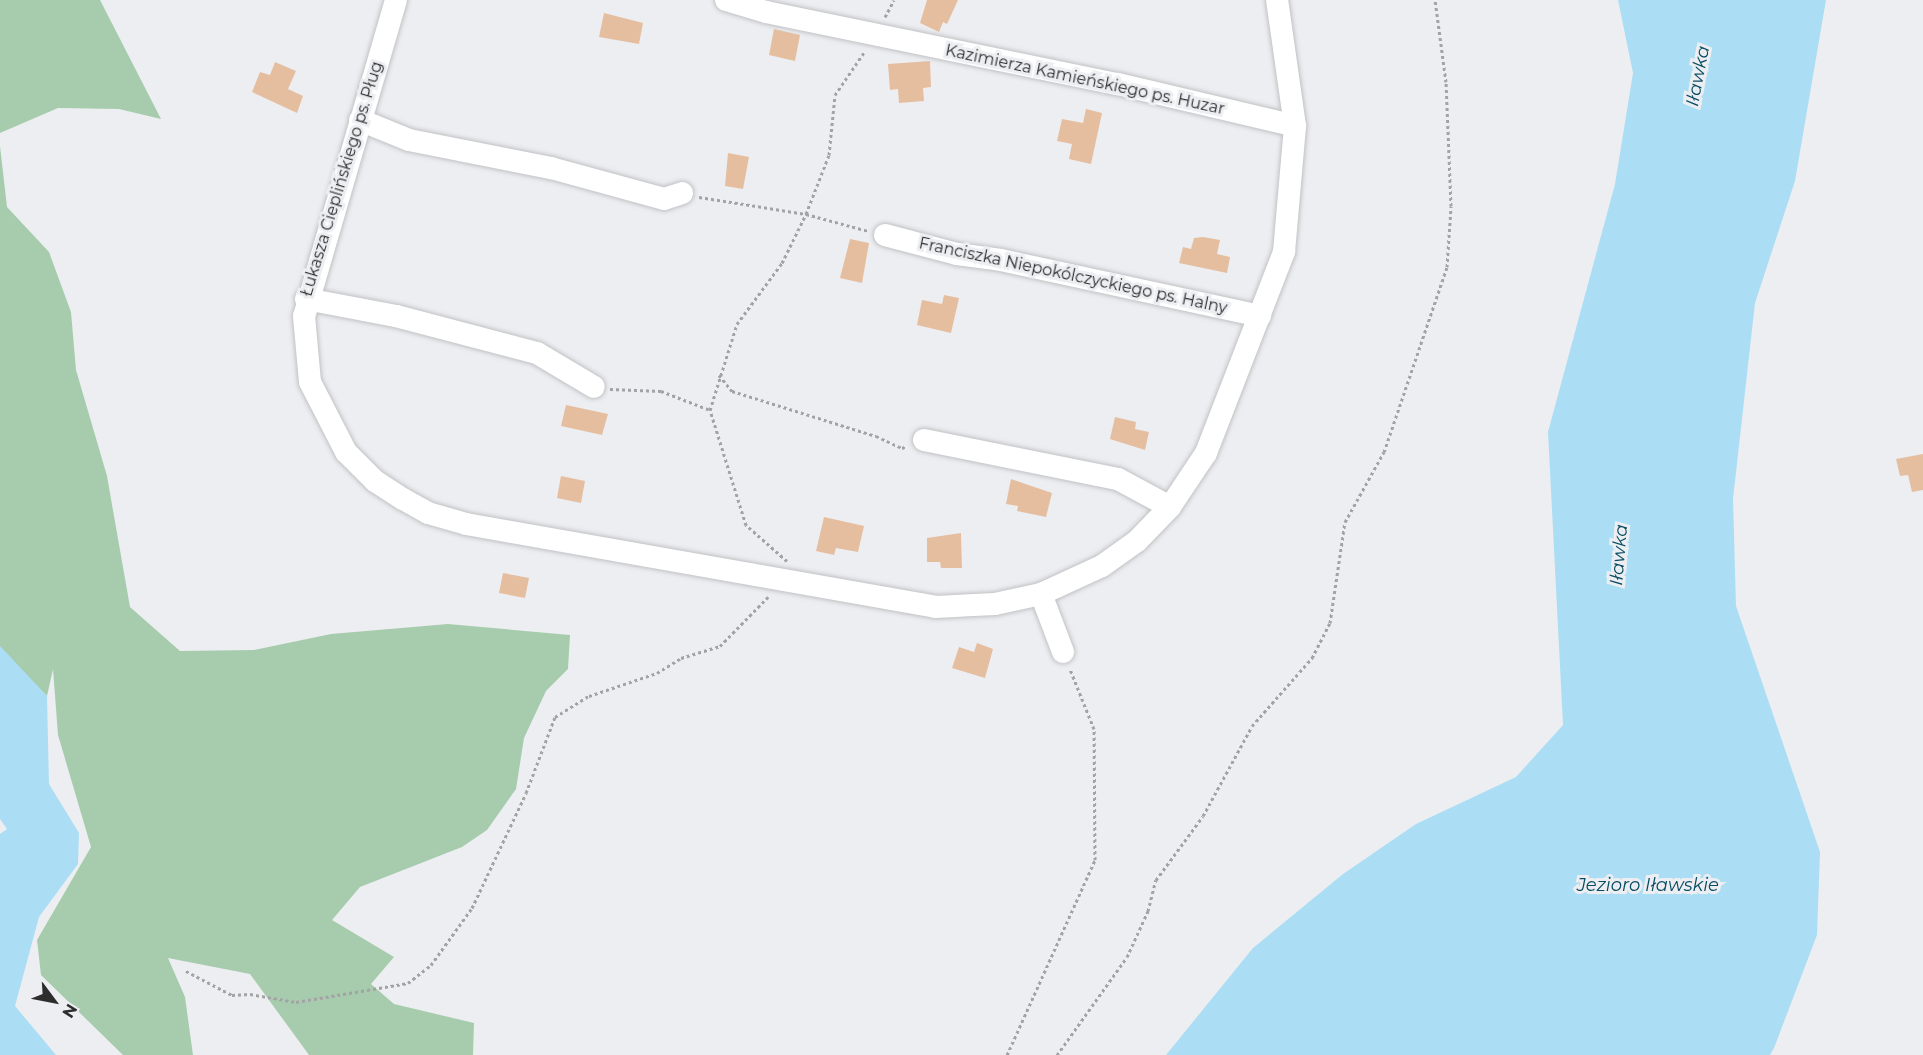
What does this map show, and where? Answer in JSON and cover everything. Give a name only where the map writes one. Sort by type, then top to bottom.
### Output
[{"type":"street","name":"Łukasza Cieplińskiego ps. Pług","points":[[396,0],[306,299],[304,348],[310,382],[321,408],[346,452],[375,481],[403,499],[429,513],[466,524],[935,607],[995,604],[1041,594],[1102,566],[1137,541],[1170,507],[1206,453],[1284,252],[1295,126],[1277,0]]},
{"type":"street","name":"Kazimierza Kamieńskiego ps. Huzar","points":[[726,0],[876,35],[1118,84],[1295,126]]},
{"type":"street","points":[[360,120],[409,140],[551,168],[664,199],[682,193]]},
{"type":"street","name":"Franciszka Niepokólczyckiego ps. Halny","points":[[885,235],[957,254],[1001,260],[1260,316]]},
{"type":"street","points":[[306,299],[396,316],[537,353],[594,387]]},
{"type":"street","points":[[924,440],[1118,479],[1170,507]]},
{"type":"street","points":[[1041,594],[1064,652]]},
{"type":"path","points":[[186,971],[231,995],[250,994],[296,1002],[408,984],[431,965],[472,908],[526,793],[555,717],[589,696],[657,674],[681,658],[720,646],[784,580],[787,560],[746,525],[710,410],[719,375],[737,324],[782,263],[806,214],[829,155],[835,95],[876,35],[894,0]]},
{"type":"path","points":[[1057,1055],[1127,957],[1148,911],[1155,880],[1203,816],[1252,726],[1312,658],[1330,622],[1345,522],[1384,452],[1447,267],[1451,206],[1446,82],[1435,0]]},
{"type":"path","points":[[682,193],[806,214],[885,235]]},
{"type":"path","points":[[719,375],[732,391],[876,436],[902,448],[924,440]]},
{"type":"path","points":[[594,387],[661,391],[710,410]]},
{"type":"path","points":[[1007,1055],[1095,860],[1094,729],[1064,652]]},
{"type":"green space","points":[[0,0],[100,0],[161,119],[119,109],[58,108],[0,133]]},
{"type":"green space","points":[[0,146],[7,207],[49,252],[71,312],[76,370],[107,476],[130,607],[180,651],[254,650],[331,634],[448,624],[570,635],[568,669],[546,691],[524,738],[516,789],[487,830],[462,847],[360,887],[332,920],[394,957],[371,984],[394,1004],[474,1023],[473,1055],[309,1055],[250,974],[168,958],[185,997],[193,1055],[123,1055],[41,975],[37,940],[91,847],[58,735],[53,669],[47,696],[0,650]]},
{"type":"water","name":"Jezioro Iławskie","points":[[1618,0],[1826,0],[1795,181],[1755,303],[1733,499],[1736,606],[1820,852],[1817,935],[1774,1048],[1770,1055],[1166,1055],[1253,948],[1343,874],[1416,824],[1516,777],[1563,725],[1548,432],[1615,184],[1633,73]]},
{"type":"water","points":[[0,646],[47,696],[49,784],[79,833],[78,864],[39,917],[15,1006],[56,1055],[0,1055],[0,834],[7,829],[0,819]]},
{"type":"building","points":[[927,0],[958,0],[947,24],[943,22],[939,32],[920,23]]},
{"type":"building","points":[[604,13],[643,23],[639,44],[599,37]]},
{"type":"building","points":[[774,29],[800,35],[795,61],[769,55]]},
{"type":"building","points":[[930,61],[931,87],[923,88],[924,101],[899,103],[898,89],[890,90],[888,64]]},
{"type":"building","points":[[275,62],[296,71],[288,89],[303,96],[297,113],[252,92],[260,72],[270,75]]},
{"type":"building","points":[[1086,109],[1102,113],[1091,164],[1069,159],[1072,144],[1057,141],[1062,119],[1083,123]]},
{"type":"building","points":[[728,153],[749,157],[743,189],[725,186]]},
{"type":"building","points":[[1194,238],[1220,240],[1217,254],[1230,257],[1227,273],[1179,263],[1183,247],[1191,249]]},
{"type":"building","points":[[850,239],[869,243],[862,283],[840,278]]},
{"type":"building","points":[[944,295],[959,298],[951,333],[917,325],[922,300],[942,304]]},
{"type":"building","points":[[566,405],[608,414],[602,435],[561,426]]},
{"type":"building","points":[[1115,417],[1136,422],[1135,429],[1149,432],[1145,450],[1110,439]]},
{"type":"building","points":[[1923,454],[1923,490],[1912,492],[1908,475],[1900,476],[1896,459]]},
{"type":"building","points":[[561,476],[585,481],[581,503],[557,498]]},
{"type":"building","points":[[1011,479],[1052,493],[1046,517],[1017,511],[1018,506],[1006,504]]},
{"type":"building","points":[[824,517],[864,526],[858,552],[836,548],[834,555],[816,551]]},
{"type":"building","points":[[961,533],[962,568],[941,568],[940,562],[927,562],[927,538]]},
{"type":"building","points":[[503,573],[529,578],[525,598],[499,593]]},
{"type":"building","points":[[977,643],[993,649],[985,678],[952,668],[959,647],[974,652]]},
{"type":"water label","name":"Iławka","points":[[1698,76]]},
{"type":"water label","name":"Iławka","points":[[1619,555]]}]
